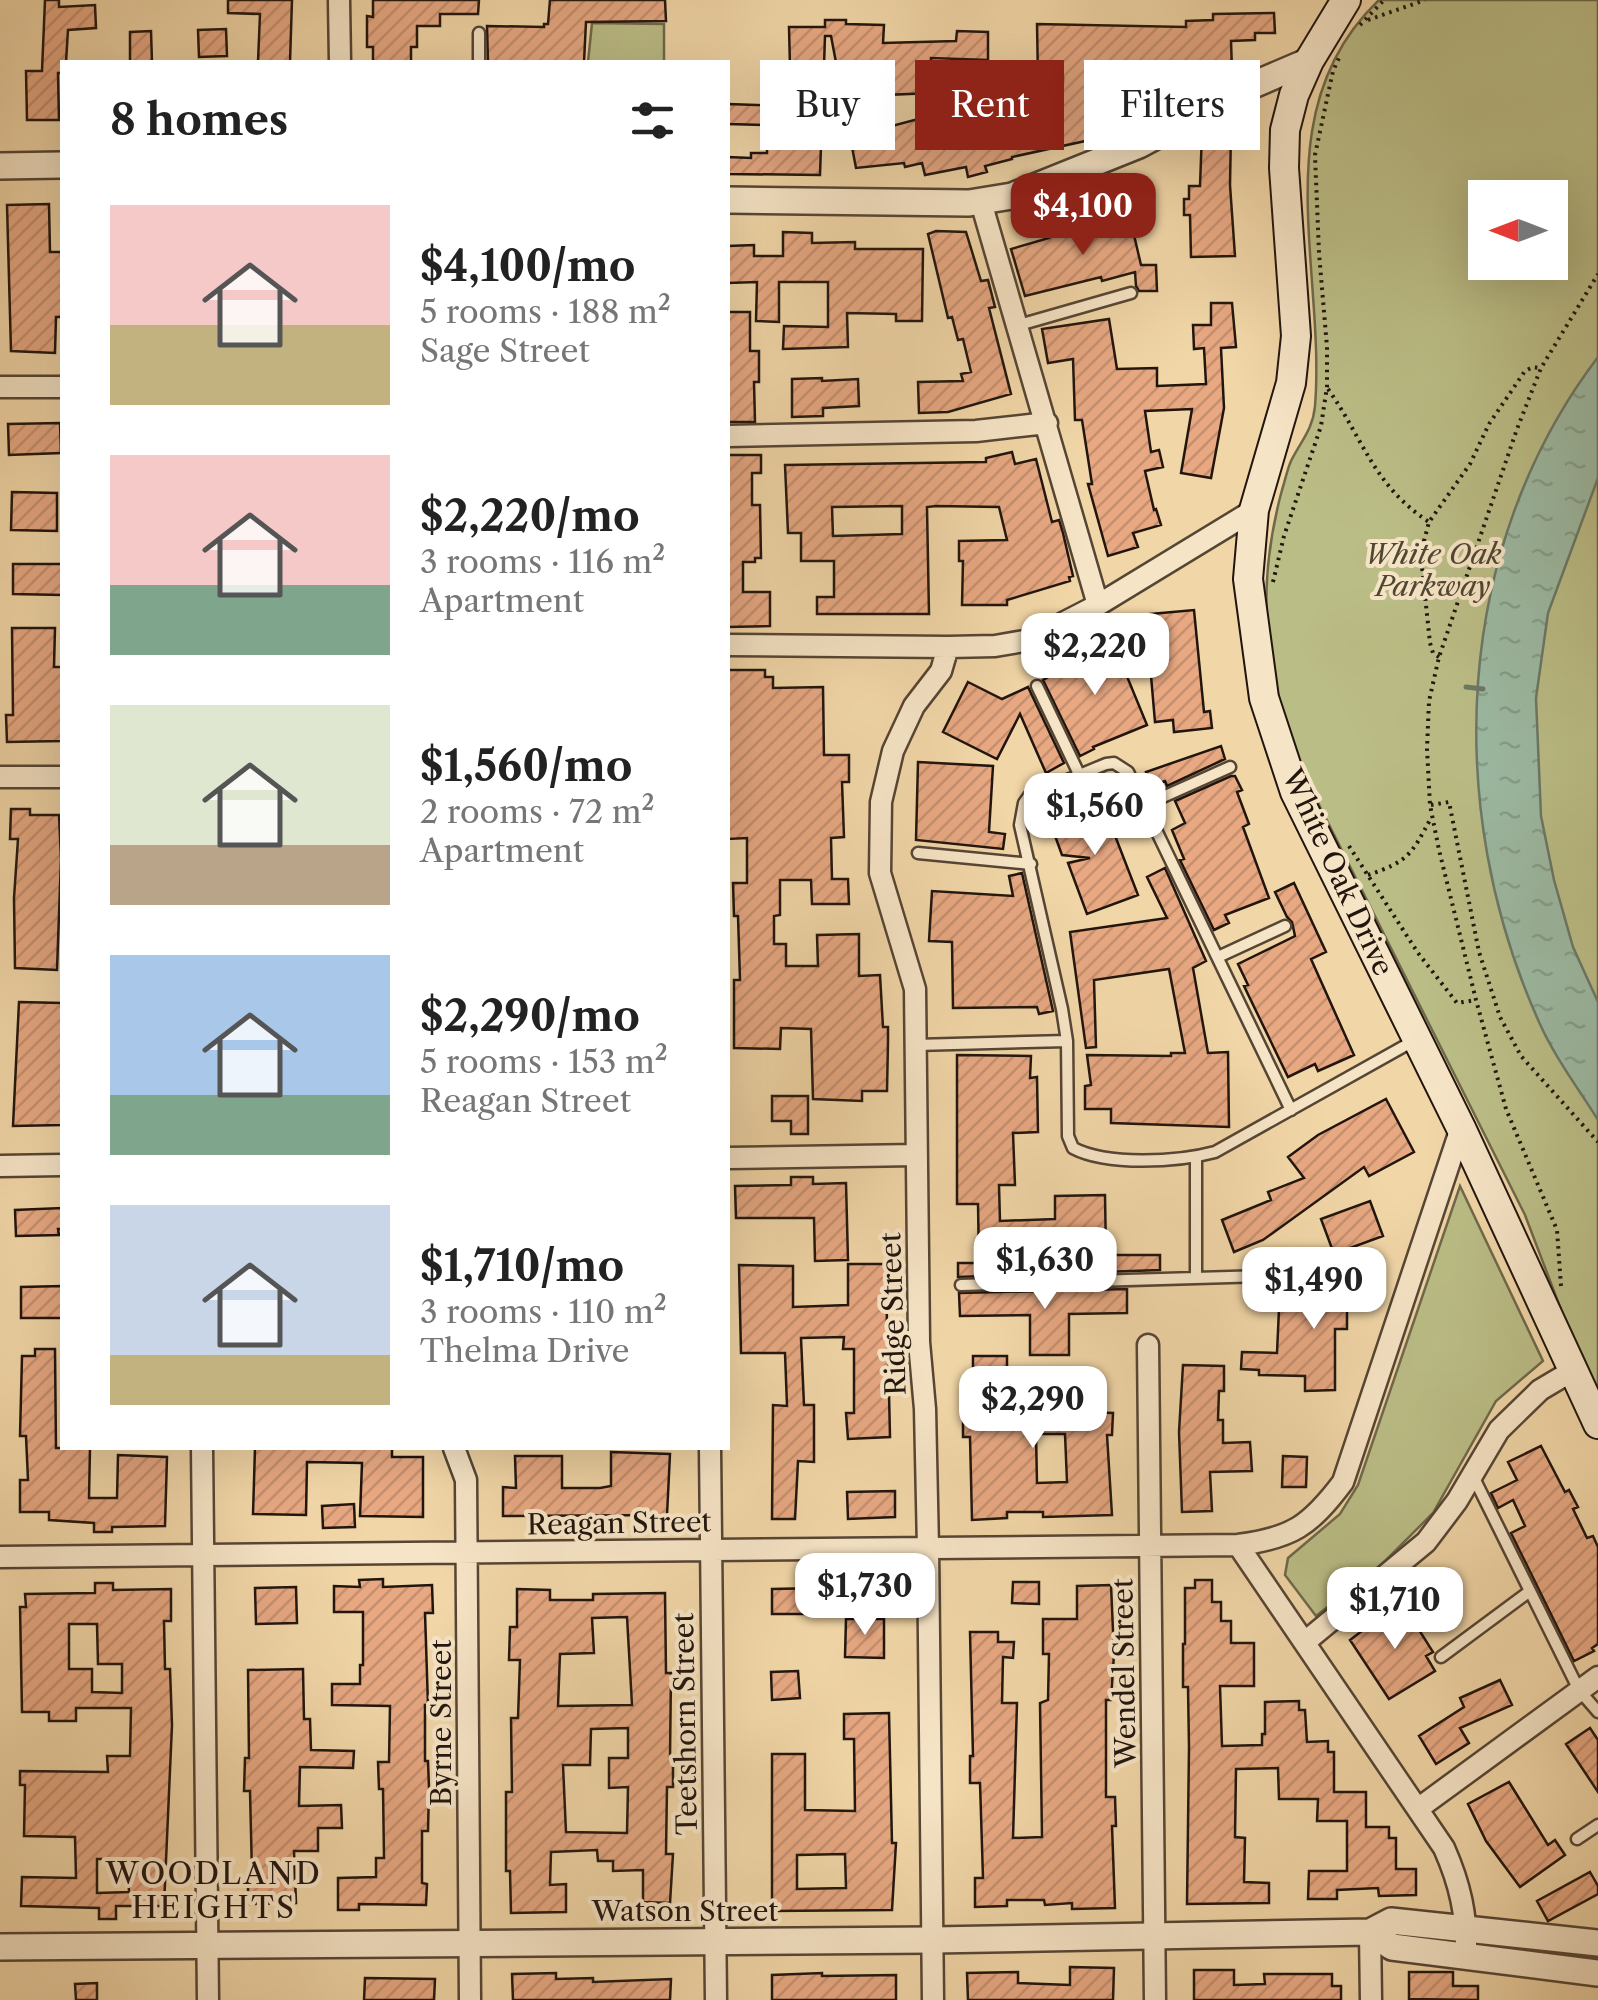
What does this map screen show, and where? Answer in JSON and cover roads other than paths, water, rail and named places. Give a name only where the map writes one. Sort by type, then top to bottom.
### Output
[{"type":"main road","name":"White Oak Drive","points":[[1353,12],[1309,61],[1294,95],[1286,130],[1284,168],[1296,336],[1291,383],[1254,510],[1248,579],[1264,698],[1295,792],[1461,1128],[1598,1424]]},
{"type":"street","points":[[339,0],[340,60]]},
{"type":"street","points":[[730,200],[981,202],[1012,196],[1139,145],[1246,88],[1309,61]]},
{"type":"street","points":[[0,166],[60,165]]},
{"type":"street","points":[[981,202],[1098,605]]},
{"type":"street","points":[[0,387],[60,386]]},
{"type":"street","points":[[730,436],[976,431],[1047,422]]},
{"type":"street","points":[[730,645],[948,647],[996,646],[1030,640],[1098,605],[1254,510]]},
{"type":"street","name":"Ridge Street","points":[[934,2000],[928,1548],[915,1156],[915,990],[880,873],[881,802],[893,750],[914,706],[940,671],[948,647]]},
{"type":"street","points":[[0,777],[60,777]]},
{"type":"street","name":"Reagan Street","points":[[0,1557],[1238,1544],[1277,1540],[1304,1524],[1343,1482],[1461,1128]]},
{"type":"street","points":[[730,1158],[915,1156]]},
{"type":"street","points":[[0,1166],[60,1165]]},
{"type":"street","name":"Wendel Street","points":[[1148,1345],[1155,2000]]},
{"type":"street","points":[[1305,1642],[1426,1542],[1499,1430],[1540,1390],[1572,1371]]},
{"type":"street","points":[[202,1450],[208,2000]]},
{"type":"street","name":"Byrne Street","points":[[455,1450],[466,1480],[470,2000]]},
{"type":"street","name":"Teetshorn Street","points":[[710,1450],[716,2000]]},
{"type":"street","points":[[1238,1544],[1444,1848],[1460,1885],[1467,1927],[1466,1955]]},
{"type":"street","points":[[1419,1808],[1598,1676]]},
{"type":"street","name":"Watson Street","points":[[0,1947],[932,1940],[1370,1932],[1391,1922],[1598,1943]]},
{"type":"street","points":[[1370,1932],[1371,2000]]},
{"type":"street","name":"Watson Street","points":[[1370,1932],[1392,1947],[1598,1973]]},
{"type":"lane","points":[[479,34],[479,60]]},
{"type":"lane","points":[[1018,326],[1130,293]]},
{"type":"lane","points":[[1037,686],[1079,774]]},
{"type":"lane","points":[[1291,1110],[1128,772],[1114,764],[1079,774],[1030,796],[1024,803],[1020,824],[1067,1041],[1068,1136],[1074,1148],[1102,1159],[1196,1157],[1215,1152],[1291,1110],[1418,1039]]},
{"type":"lane","points":[[1145,805],[1230,767]]},
{"type":"lane","points":[[918,853],[1031,864]]},
{"type":"lane","points":[[1218,957],[1285,926]]},
{"type":"lane","points":[[915,1046],[1067,1041]]},
{"type":"lane","points":[[1196,1157],[1196,1278]]},
{"type":"lane","points":[[961,1285],[1299,1276]]},
{"type":"lane","points":[[1472,1473],[1579,1690],[1598,1712]]},
{"type":"lane","points":[[1441,1657],[1530,1591]]},
{"type":"lane","points":[[1577,1839],[1598,1824]]},
{"type":"water","points":[[1598,357],[1598,478],[1548,613],[1536,698],[1541,816],[1554,880],[1573,947],[1598,1002],[1598,1120],[1545,1035],[1508,940],[1487,855],[1477,768],[1478,681],[1490,595],[1514,511],[1550,432]]},
{"type":"waterway","points":[[1466,687],[1483,689]]},
{"type":"district","name":"WOODLAND HEIGHTS","points":[[214,1891]]},
{"type":"park label","name":"White Oak Parkway","points":[[1433,570]]}]
